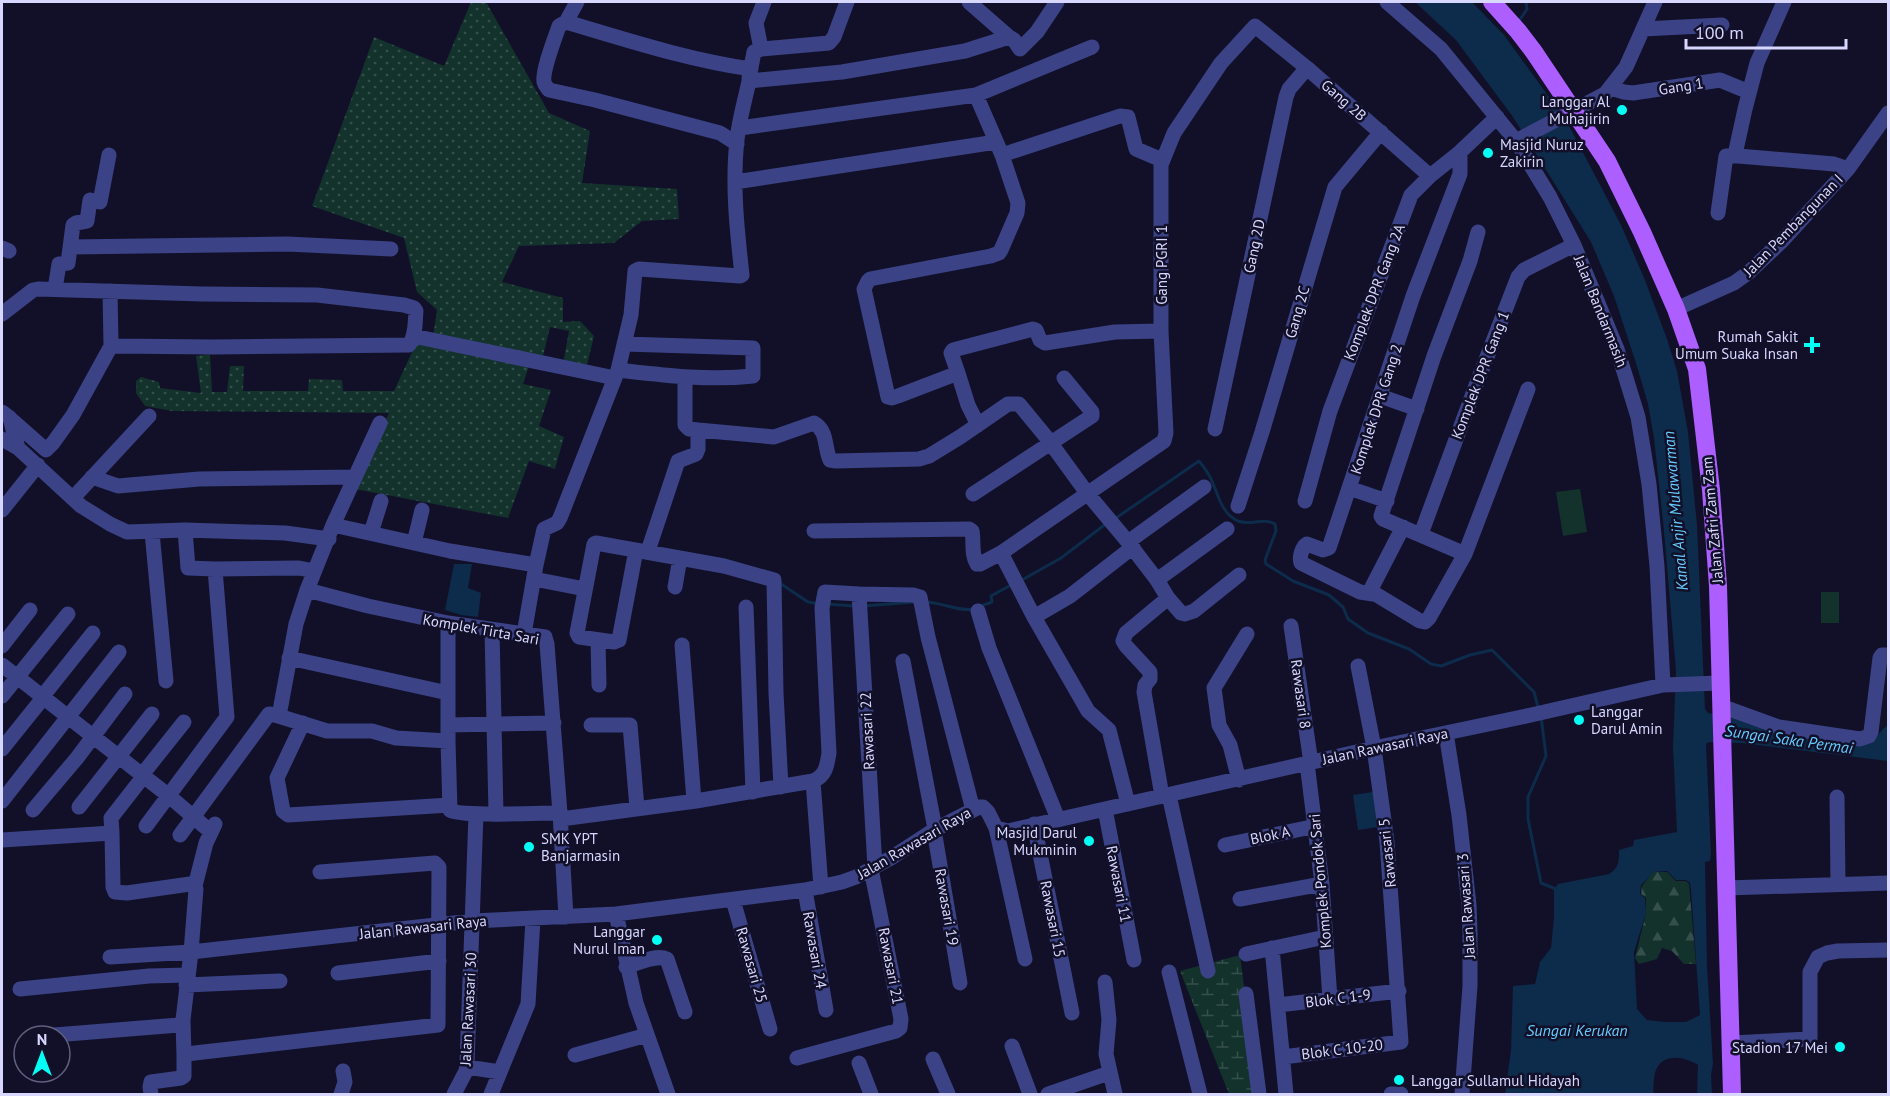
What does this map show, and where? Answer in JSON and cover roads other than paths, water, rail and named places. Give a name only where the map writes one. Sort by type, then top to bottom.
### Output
[{"type":"main road","name":"Jalan Zafri Zam Zam","points":[[1492,2],[1513,25],[1570,112],[1607,161],[1676,309],[1696,369],[1711,490],[1718,586],[1715,683],[1721,708],[1732,1095]]},
{"type":"street","points":[[577,2],[566,22],[559,26],[544,74],[544,83],[549,90],[720,133],[737,144]]},
{"type":"street","points":[[761,49],[756,23],[764,2]]},
{"type":"street","points":[[524,634],[544,529],[557,523],[561,518],[616,374],[631,315],[634,273],[636,270],[742,275],[735,206],[737,144],[754,52],[761,49],[829,43],[834,37],[841,12],[847,2]]},
{"type":"street","points":[[969,2],[1014,40],[1034,71]]},
{"type":"street","points":[[1020,49],[1037,32],[1057,2]]},
{"type":"street","name":"Jalan Bandarmasih","points":[[1387,2],[1441,48],[1497,117],[1519,140],[1574,245],[1617,349],[1638,417],[1649,484],[1666,685]]},
{"type":"street","points":[[1519,140],[1605,94],[1611,88],[1626,68],[1655,2]]},
{"type":"street","points":[[1738,156],[1736,150],[1757,63],[1784,2]]},
{"type":"street","points":[[566,22],[750,75],[835,73],[965,51],[1009,37]]},
{"type":"street","points":[[1643,29],[1722,25]]},
{"type":"street","name":"Gang 2B","points":[[1255,26],[1307,68],[1430,176]]},
{"type":"street","name":"Gang PGRI 1","points":[[1088,493],[1164,441],[1166,433],[1161,331],[1160,171],[1162,160],[1174,133],[1221,63],[1255,26]]},
{"type":"street","points":[[740,128],[976,96],[1092,47]]},
{"type":"street","name":"Gang 2D","points":[[1215,429],[1286,97],[1289,89],[1307,68]]},
{"type":"street","name":"Gang 1","points":[[1611,88],[1633,93],[1720,80],[1749,92]]},
{"type":"street","points":[[958,373],[898,396],[888,397],[864,289],[870,279],[999,253],[1019,208],[999,148],[976,96]]},
{"type":"street","name":"Jalan Pembangunan I","points":[[1676,309],[1734,283],[1748,273],[1782,241],[1848,169],[1888,113]]},
{"type":"street","points":[[735,182],[999,148],[1120,116],[1128,117],[1136,149],[1162,160]]},
{"type":"street","name":"Komplek DPR Gang 2A","points":[[1305,501],[1330,411],[1411,195],[1497,117]]},
{"type":"street","name":"Gang 2C","points":[[1238,506],[1335,187],[1381,132]]},
{"type":"street","name":"Komplek DPR Gang 2","points":[[1373,594],[1360,592],[1301,563],[1299,559],[1307,544],[1323,550],[1329,548],[1413,296],[1460,174],[1460,152]]},
{"type":"street","points":[[55,289],[59,264],[68,263],[73,225],[87,221],[90,200],[100,202],[109,155]]},
{"type":"street","points":[[1718,213],[1726,156],[1834,164],[1848,169]]},
{"type":"street","points":[[1465,554],[1383,519],[1382,512],[1479,232]]},
{"type":"street","points":[[70,247],[287,244],[391,249]]},
{"type":"street","name":"Komplek DPR Gang 1","points":[[1421,534],[1474,388],[1518,277],[1524,270],[1574,245]]},
{"type":"street","points":[[2,314],[33,290],[55,289],[317,295],[404,305],[416,311],[412,342],[409,345],[111,346]]},
{"type":"street","points":[[6,415],[48,450],[73,415],[111,346],[110,291]]},
{"type":"street","points":[[978,425],[968,405],[951,353],[953,350],[1033,329],[1036,330],[1044,344],[1114,332],[1161,331]]},
{"type":"street","points":[[413,336],[616,374],[735,378],[753,376],[753,348],[624,344]]},
{"type":"street","points":[[685,377],[685,425],[688,429],[774,436],[814,423],[825,436],[826,450],[830,460],[836,461],[924,458],[1008,404],[1019,404],[1181,613],[1194,611],[1239,575]]},
{"type":"street","points":[[974,494],[1090,418],[1092,412],[1064,378]]},
{"type":"street","points":[[1403,527],[1372,587],[1373,594],[1425,622],[1465,554],[1528,389]]},
{"type":"street","points":[[1380,396],[1417,409]]},
{"type":"street","points":[[6,415],[18,448]]},
{"type":"street","points":[[73,498],[149,417]]},
{"type":"street","points":[[279,716],[296,624],[307,590],[380,423]]},
{"type":"street","points":[[698,430],[696,454],[678,461],[642,550],[619,640],[614,642],[579,637],[577,633],[594,544],[642,550],[724,566],[774,580],[776,693],[781,787]]},
{"type":"street","points":[[2,439],[18,448],[89,511],[127,532],[185,530],[371,534],[535,572],[585,589]]},
{"type":"street","points":[[2,510],[38,465]]},
{"type":"street","points":[[92,477],[118,486],[199,479],[355,477]]},
{"type":"street","points":[[1034,617],[1070,596],[1204,487]]},
{"type":"street","points":[[1349,488],[1387,501]]},
{"type":"street","points":[[814,531],[969,529],[972,531],[974,560],[980,564],[1088,493]]},
{"type":"street","points":[[371,534],[381,501]]},
{"type":"street","points":[[414,543],[422,510]]},
{"type":"street","points":[[1157,580],[1227,529]]},
{"type":"street","points":[[185,530],[188,568],[299,568],[314,571]]},
{"type":"street","points":[[152,532],[165,681]]},
{"type":"street","points":[[1000,553],[1088,711],[1109,730],[1128,804]]},
{"type":"street","points":[[675,587],[680,558]]},
{"type":"street","points":[[146,826],[227,717],[215,569]]},
{"type":"street","name":"Komplek Tirta Sari","points":[[307,590],[448,623],[545,637],[554,723],[566,917]]},
{"type":"street","points":[[448,623],[450,810],[453,813],[560,816],[694,801],[781,787],[820,778],[826,769],[829,753],[822,608],[825,592],[920,597],[973,810]]},
{"type":"street","name":"Rawasari 22","points":[[859,594],[873,868]]},
{"type":"street","points":[[1168,598],[1126,633],[1124,640],[1126,646],[1150,672],[1150,679],[1145,685],[1144,692],[1165,796],[1208,971]]},
{"type":"street","points":[[746,607],[753,792]]},
{"type":"street","points":[[2,646],[30,610]]},
{"type":"street","points":[[978,611],[989,648],[1058,819]]},
{"type":"street","points":[[2,696],[68,614]]},
{"type":"street","name":"Rawasari 8","points":[[1291,626],[1309,763]]},
{"type":"street","points":[[492,630],[496,814]]},
{"type":"street","points":[[2,750],[93,633]]},
{"type":"street","points":[[1239,780],[1230,745],[1219,725],[1214,688],[1247,634]]},
{"type":"street","points":[[598,640],[599,685]]},
{"type":"street","points":[[682,645],[694,801]]},
{"type":"street","points":[[2,801],[119,652]]},
{"type":"street","points":[[1721,708],[1779,727],[1865,738],[1871,732],[1880,658],[1882,655],[1888,655]]},
{"type":"street","points":[[289,658],[448,693]]},
{"type":"street","name":"Rawasari 19","points":[[903,661],[935,830],[960,983]]},
{"type":"street","points":[[2,665],[193,817],[213,827],[206,843],[195,886],[191,952],[183,1020],[184,1076],[179,1079],[151,1082],[151,1095]]},
{"type":"street","name":"Rawasari 5","points":[[1358,666],[1374,748],[1387,842],[1401,1042]]},
{"type":"street","name":"Jalan Rawasari Raya","points":[[110,957],[191,952],[472,921],[616,914],[805,890],[856,877],[935,830],[983,807],[996,828],[1005,832],[1374,748],[1666,685],[1715,683]]},
{"type":"street","points":[[33,810],[125,694]]},
{"type":"street","points":[[79,807],[152,714]]},
{"type":"street","points":[[180,835],[269,714],[327,731],[372,731],[396,738],[448,741]]},
{"type":"street","points":[[184,722],[111,818],[113,887],[115,892],[127,893],[190,884],[195,886]]},
{"type":"street","points":[[303,723],[277,778],[285,814],[450,804]]},
{"type":"street","points":[[448,725],[554,723]]},
{"type":"street","points":[[591,725],[630,724],[637,808]]},
{"type":"street","name":"Jalan Rawasari 3","points":[[1446,733],[1459,815],[1469,905],[1470,986],[1463,1087]]},
{"type":"street","name":"Komplek Pondok Sari","points":[[1309,763],[1322,884],[1330,999]]},
{"type":"street","points":[[813,781],[821,887]]},
{"type":"street","points":[[1837,797],[1838,885]]},
{"type":"street","name":"Rawasari 11","points":[[1105,809],[1134,960]]},
{"type":"street","name":"Jalan Rawasari 30","points":[[454,1095],[467,1066],[476,814]]},
{"type":"street","name":"Rawasari 15","points":[[1034,824],[1072,1013]]},
{"type":"street","name":"Blok A","points":[[1225,845],[1316,826]]},
{"type":"street","points":[[996,828],[1024,959]]},
{"type":"street","points":[[2,840],[112,833]]},
{"type":"street","points":[[184,1057],[188,1053],[437,1027],[439,1023],[439,869],[435,863],[320,872]]},
{"type":"street","name":"Rawasari 21","points":[[797,1058],[900,1028],[901,1019],[873,868]]},
{"type":"street","points":[[1726,888],[1888,883]]},
{"type":"street","points":[[1240,899],[1322,884]]},
{"type":"street","name":"Rawasari 24","points":[[805,890],[826,1010]]},
{"type":"street","name":"Rawasari 25","points":[[733,900],[770,1029]]},
{"type":"street","points":[[616,914],[626,967],[636,1003],[668,1095]]},
{"type":"street","points":[[490,1095],[528,1004],[533,919]]},
{"type":"street","points":[[1246,954],[1325,937]]},
{"type":"street","points":[[1272,948],[1286,1095]]},
{"type":"street","points":[[1731,1043],[1810,1039],[1810,972],[1818,957],[1827,952],[1888,950]]},
{"type":"street","points":[[626,967],[659,957],[667,959],[685,1012]]},
{"type":"street","points":[[338,973],[439,961]]},
{"type":"street","points":[[1169,972],[1200,1095]]},
{"type":"street","points":[[20,989],[149,976],[187,980],[280,981]]},
{"type":"street","points":[[1105,982],[1109,1020],[1106,1048],[1115,1095]]},
{"type":"street","name":"Blok C 1-9","points":[[1278,1005],[1398,991]]},
{"type":"street","points":[[1246,994],[1259,1095]]},
{"type":"street","points":[[72,1034],[179,1025],[183,1020]]},
{"type":"street","points":[[575,1055],[647,1035]]},
{"type":"street","name":"Blok C 10-20","points":[[1283,1057],[1401,1042]]},
{"type":"street","points":[[1012,1046],[1030,1095]]},
{"type":"street","points":[[933,1059],[948,1095]]},
{"type":"street","points":[[858,1063],[871,1095]]},
{"type":"street","points":[[467,1066],[500,1072]]},
{"type":"street","points":[[341,1095],[345,1082],[343,1071]]},
{"type":"street","points":[[1048,1095],[1109,1073]]},
{"type":"street","points":[[1391,1095],[1401,1095]]},
{"type":"water","points":[[1415,2],[1472,2],[1504,35],[1567,122],[1621,225],[1667,339],[1677,371],[1688,432],[1697,525],[1705,709],[1708,713],[1873,741],[1888,725],[1888,761],[1741,743],[1709,742],[1706,744],[1711,854],[1710,861],[1705,862],[1707,966],[1713,1064],[1712,1094],[1697,1094],[1698,1065],[1681,1058],[1669,1058],[1659,1064],[1656,1070],[1653,1094],[1505,1094],[1511,1050],[1513,986],[1535,984],[1540,962],[1551,948],[1554,889],[1558,884],[1609,874],[1618,864],[1619,850],[1633,846],[1634,840],[1677,832],[1673,747],[1676,671],[1654,438],[1648,404],[1614,296],[1591,242],[1513,117],[1456,40]],"holes":[[[1667,871],[1676,880],[1686,880],[1690,883],[1700,1015],[1686,1022],[1647,1020],[1637,1009],[1634,952],[1646,913],[1645,898],[1640,894],[1641,885],[1654,872]]]},
{"type":"water","points":[[454,564],[472,564],[468,588],[481,593],[478,617],[445,610]]},
{"type":"water","points":[[1373,792],[1378,827],[1358,830],[1353,795]]},
{"type":"waterway","points":[[1519,21],[1527,9],[1526,2]]},
{"type":"waterway","points":[[1116,518],[1199,461],[1210,477],[1227,513],[1238,521],[1247,523],[1266,521],[1275,524],[1276,531],[1265,560],[1266,564],[1293,581],[1329,595],[1343,607],[1348,619],[1368,633],[1409,649],[1431,664],[1441,666],[1470,655],[1492,650],[1534,692],[1538,707]]},
{"type":"waterway","points":[[1022,580],[1061,558],[1107,523]]},
{"type":"waterway","points":[[778,582],[808,602],[819,604]]},
{"type":"waterway","points":[[981,606],[992,602],[991,596],[1011,585]]},
{"type":"waterway","points":[[864,606],[914,602]]},
{"type":"waterway","points":[[925,602],[968,610],[974,609]]},
{"type":"waterway","points":[[827,604],[854,606]]},
{"type":"waterway","points":[[1541,716],[1546,756],[1528,797],[1528,819],[1541,883],[1556,889]]},
{"type":"place","name":"Langgar Al Muhajirin","points":[[1622,110]]},
{"type":"place","name":"Masjid Nuruz Zakirin","points":[[1488,153]]},
{"type":"place","name":"Rumah Sakit Umum Suaka Insan","points":[[1812,345]]},
{"type":"place","name":"Langgar Darul Amin","points":[[1579,720]]},
{"type":"place","name":"Masjid Darul Mukminin","points":[[1089,841]]},
{"type":"place","name":"SMK YPT Banjarmasin","points":[[529,847]]},
{"type":"place","name":"Langgar Nurul Iman","points":[[657,940]]},
{"type":"place","name":"Stadion 17 Mei","points":[[1840,1047]]},
{"type":"place","name":"Langgar Sullamul Hidayah","points":[[1399,1080]]},
{"type":"water label","name":"Kanal Anjir Mulawarman","points":[[1675,511]]},
{"type":"water label","name":"Sungai Saka Permai","points":[[1789,739]]},
{"type":"water label","name":"Sungai Kerukan","points":[[1577,1030]]}]
